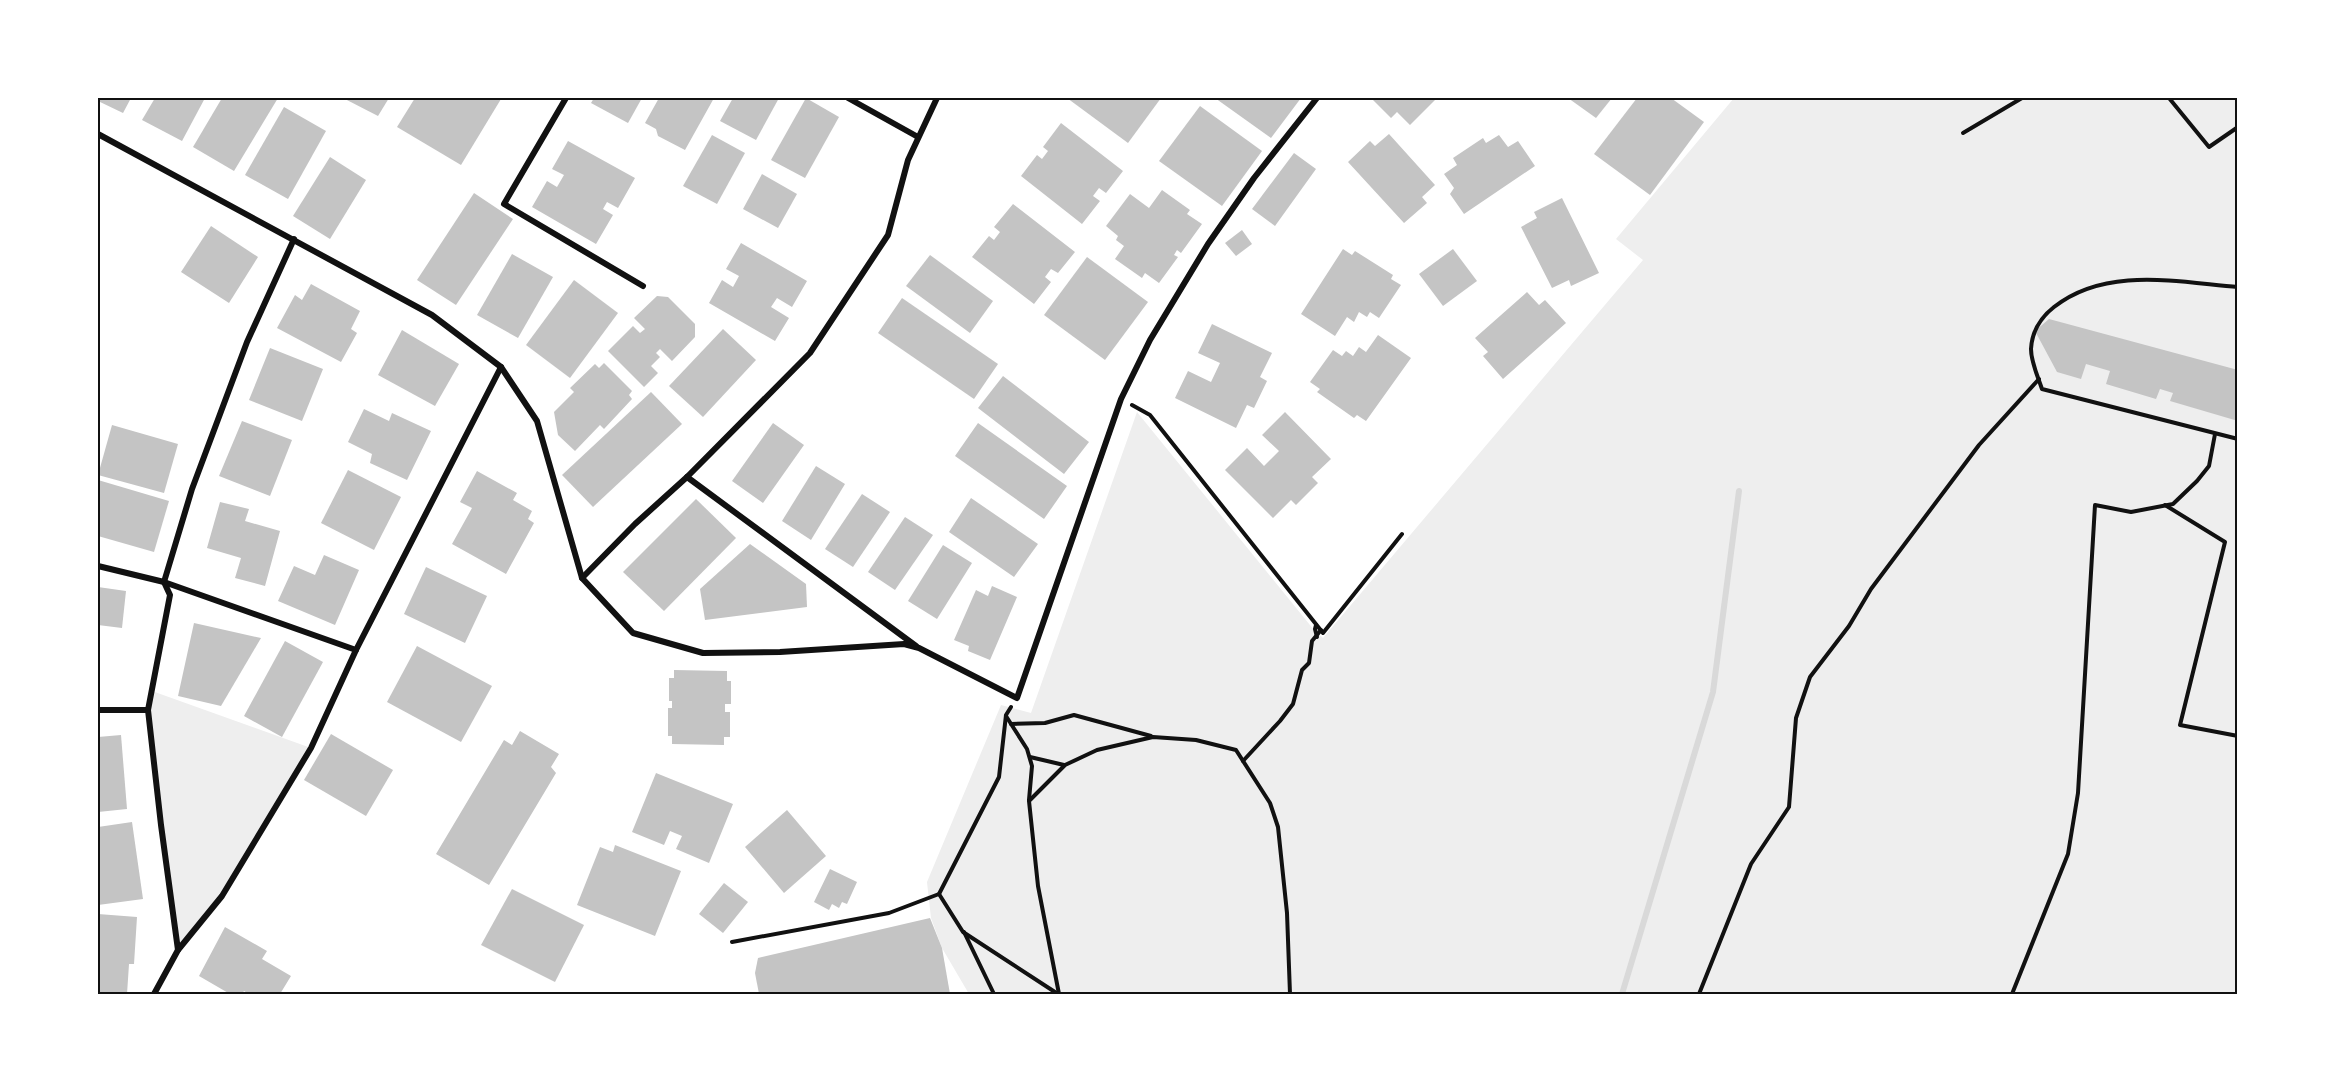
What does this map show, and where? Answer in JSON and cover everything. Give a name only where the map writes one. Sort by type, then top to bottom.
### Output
[{"type":"street","points":[[566,98],[504,204],[643,286]]},
{"type":"street","points":[[848,98],[918,136]]},
{"type":"street","points":[[582,578],[635,524],[687,477],[810,353],[888,235],[908,160],[937,98]]},
{"type":"street","points":[[687,477],[919,648],[1017,698],[1121,399],[1150,340],[1198,259],[1254,178],[1317,98]]},
{"type":"street","points":[[98,134],[432,315],[501,367],[537,421],[582,578],[633,633],[703,653],[780,652],[904,644],[919,648]]},
{"type":"street","points":[[178,950],[148,710],[170,595],[164,582],[192,489],[248,342],[294,239]]},
{"type":"street","points":[[154,994],[178,950],[222,896],[311,748],[356,650],[501,367]]},
{"type":"street","points":[[98,566],[164,582],[356,650]]},
{"type":"street","points":[[98,710],[148,710]]},
{"type":"path","points":[[1964,133],[2022,98]]},
{"type":"path","points":[[2169,98],[2209,147],[2238,127]]},
{"type":"path","points":[[2238,287],[2146,279],[2093,285],[2064,298],[2047,312],[2034,329],[2031,352],[2042,389],[2238,440]]},
{"type":"path","points":[[1699,994],[1751,864],[1789,807],[1796,718],[1810,677],[1849,626],[1871,589],[1979,445],[2039,379]]},
{"type":"path","points":[[1121,399],[1150,415],[1323,633],[1402,534]]},
{"type":"path","points":[[2012,994],[2068,854],[2078,793],[2096,505],[2131,512],[2173,504],[2209,466],[2215,434]]},
{"type":"path","points":[[2166,505],[2225,542],[2180,725],[2238,736]]},
{"type":"path","points":[[1316,625],[1317,637]]},
{"type":"path","points":[[1243,761],[1293,704],[1302,670],[1309,663],[1312,641],[1321,630]]},
{"type":"path","points":[[732,942],[889,913],[939,894],[999,777],[1006,715],[1017,698]]},
{"type":"path","points":[[1006,715],[1027,749],[1032,766],[1029,801],[1038,886],[1059,994]]},
{"type":"path","points":[[1011,724],[1045,723],[1074,715],[1153,737],[1196,740],[1236,750],[1269,803],[1278,827],[1287,913],[1290,994]]},
{"type":"path","points":[[1029,801],[1065,765],[1097,750],[1153,737]]},
{"type":"path","points":[[1029,757],[1065,765]]},
{"type":"path","points":[[939,894],[963,932],[994,994]]},
{"type":"path","points":[[963,932],[1059,994]]},
{"type":"shaded area","points":[[1734,98],[2237,98],[2237,994],[969,994],[942,948],[931,918],[927,882],[1001,705],[1031,713],[1137,412],[1314,630],[1323,638],[1643,260],[1616,239]]},
{"type":"shaded area","points":[[152,691],[311,748],[222,896],[178,950],[148,710]]},
{"type":"building","points":[[98,98],[131,98],[123,113],[98,101]]},
{"type":"building","points":[[155,98],[205,98],[182,141],[142,120]]},
{"type":"building","points":[[222,98],[278,98],[234,171],[193,147]]},
{"type":"building","points":[[343,98],[389,98],[378,116]]},
{"type":"building","points":[[415,98],[501,99],[461,165],[397,127]]},
{"type":"building","points":[[594,98],[642,98],[628,123],[591,103]]},
{"type":"building","points":[[659,98],[714,98],[685,150],[658,136],[656,129],[645,123]]},
{"type":"building","points":[[733,98],[779,98],[756,140],[720,121]]},
{"type":"building","points":[[806,98],[839,117],[805,178],[771,160]]},
{"type":"building","points":[[1067,98],[1161,98],[1128,143]]},
{"type":"building","points":[[1215,98],[1301,98],[1271,138]]},
{"type":"building","points":[[1371,98],[1437,98],[1410,125],[1397,112],[1391,118]]},
{"type":"building","points":[[1568,98],[1612,98],[1596,118]]},
{"type":"building","points":[[1637,98],[1671,98],[1704,122],[1650,195],[1594,154]]},
{"type":"building","points":[[1200,106],[1262,151],[1222,206],[1159,161]]},
{"type":"building","points":[[284,107],[326,131],[288,199],[245,175]]},
{"type":"building","points":[[1061,123],[1123,171],[1106,193],[1099,188],[1093,196],[1100,201],[1082,224],[1021,176],[1037,155],[1042,159],[1048,151],[1043,147]]},
{"type":"building","points":[[1389,134],[1435,185],[1422,197],[1427,203],[1404,223],[1348,162],[1370,141],[1375,146]]},
{"type":"building","points":[[712,135],[745,153],[717,204],[683,186]]},
{"type":"building","points":[[1499,135],[1508,147],[1518,141],[1535,166],[1464,214],[1450,194],[1454,188],[1444,174],[1457,165],[1453,158],[1483,138],[1486,143]]},
{"type":"building","points":[[568,141],[635,178],[618,208],[607,202],[603,209],[613,215],[596,244],[532,207],[547,181],[557,187],[564,175],[552,169]]},
{"type":"building","points":[[1294,153],[1316,169],[1275,226],[1252,209]]},
{"type":"building","points":[[330,157],[366,180],[330,239],[293,216]]},
{"type":"building","points":[[762,174],[797,194],[778,228],[743,209]]},
{"type":"building","points":[[1162,190],[1190,210],[1187,214],[1202,224],[1181,253],[1177,250],[1174,255],[1178,257],[1159,283],[1145,273],[1142,278],[1115,259],[1124,246],[1116,240],[1118,236],[1106,226],[1130,194],[1149,208]]},
{"type":"building","points":[[474,193],[513,219],[456,305],[417,280]]},
{"type":"building","points":[[1562,198],[1599,273],[1571,286],[1569,280],[1552,288],[1521,227],[1537,218],[1534,212]]},
{"type":"building","points":[[1013,204],[1075,252],[1058,273],[1051,269],[1045,277],[1051,282],[1034,304],[972,257],[989,236],[994,240],[1000,232],[994,227]]},
{"type":"building","points":[[211,226],[258,257],[229,303],[181,272]]},
{"type":"building","points":[[1242,230],[1252,244],[1236,256],[1225,243]]},
{"type":"building","points":[[741,243],[807,281],[792,307],[777,298],[771,307],[789,318],[775,341],[709,303],[722,280],[733,287],[739,276],[726,269]]},
{"type":"building","points":[[1343,249],[1352,255],[1355,251],[1393,275],[1391,279],[1401,285],[1379,318],[1370,312],[1367,317],[1359,312],[1354,322],[1347,317],[1335,336],[1301,314]]},
{"type":"building","points":[[1453,249],[1477,281],[1443,306],[1419,274]]},
{"type":"building","points":[[512,254],[553,277],[518,338],[477,315]]},
{"type":"building","points":[[930,255],[993,301],[970,333],[906,286]]},
{"type":"building","points":[[1087,257],[1148,302],[1105,360],[1044,315]]},
{"type":"building","points":[[574,280],[618,313],[570,378],[526,345]]},
{"type":"building","points":[[311,284],[360,311],[351,329],[357,333],[341,362],[277,328],[295,295],[302,300]]},
{"type":"building","points":[[1527,292],[1539,305],[1545,300],[1566,323],[1503,379],[1483,356],[1488,352],[1475,338]]},
{"type":"building","points":[[657,296],[668,297],[695,324],[695,337],[672,361],[660,349],[656,353],[660,357],[651,366],[658,373],[644,387],[608,351],[633,326],[640,333],[645,329],[634,318]]},
{"type":"building","points":[[902,298],[998,364],[974,399],[878,333]]},
{"type":"building","points":[[2049,319],[2238,370],[2238,421],[2170,401],[2173,393],[2160,389],[2156,399],[2106,384],[2110,371],[2086,364],[2081,379],[2057,372],[2035,331]]},
{"type":"building","points":[[1212,324],[1272,353],[1260,377],[1267,381],[1254,408],[1247,405],[1236,428],[1175,398],[1188,371],[1211,382],[1220,363],[1198,353]]},
{"type":"building","points":[[723,329],[756,360],[703,417],[669,386]]},
{"type":"building","points":[[402,330],[459,364],[435,406],[378,375]]},
{"type":"building","points":[[1378,335],[1411,358],[1366,421],[1357,415],[1354,418],[1317,392],[1320,389],[1310,382],[1333,350],[1342,356],[1346,351],[1353,356],[1359,347],[1366,352]]},
{"type":"building","points":[[270,348],[323,369],[302,421],[249,400]]},
{"type":"building","points":[[604,363],[632,391],[629,395],[632,399],[604,429],[600,425],[575,451],[558,435],[554,412],[574,392],[570,388],[595,364],[599,368]]},
{"type":"building","points":[[1003,376],[1089,442],[1064,474],[978,408]]},
{"type":"building","points":[[651,392],[682,424],[593,507],[562,475]]},
{"type":"building","points":[[364,409],[389,421],[392,413],[431,431],[407,480],[370,463],[372,454],[348,442]]},
{"type":"building","points":[[1285,412],[1331,459],[1312,477],[1318,483],[1296,505],[1291,500],[1273,518],[1225,470],[1247,448],[1264,466],[1279,451],[1262,435]]},
{"type":"building","points":[[242,421],[292,440],[270,496],[219,476]]},
{"type":"building","points":[[773,423],[804,445],[763,503],[732,481]]},
{"type":"building","points":[[978,423],[1067,486],[1044,519],[955,456]]},
{"type":"building","points":[[112,425],[178,444],[164,493],[98,475]]},
{"type":"building","points":[[816,466],[845,484],[811,540],[782,521]]},
{"type":"building","points":[[348,470],[401,497],[374,550],[321,523]]},
{"type":"building","points":[[477,471],[517,493],[513,500],[532,511],[528,519],[534,523],[506,574],[452,544],[472,508],[460,502]]},
{"type":"building","points":[[98,480],[169,501],[154,552],[98,536]]},
{"type":"building","points":[[862,494],[890,512],[853,567],[825,549]]},
{"type":"building","points":[[971,498],[1038,544],[1014,577],[949,532]]},
{"type":"building","points":[[696,499],[736,538],[664,611],[623,572]]},
{"type":"building","points":[[220,502],[249,509],[245,521],[280,531],[265,586],[235,578],[241,558],[207,548]]},
{"type":"building","points":[[905,517],[933,535],[895,590],[868,572]]},
{"type":"building","points":[[750,544],[806,584],[807,607],[705,620],[700,589]]},
{"type":"building","points":[[943,545],[972,563],[937,619],[908,601]]},
{"type":"building","points":[[324,555],[359,570],[335,625],[278,601],[294,566],[315,575]]},
{"type":"building","points":[[426,567],[487,596],[465,643],[404,614]]},
{"type":"building","points":[[992,586],[1017,597],[990,660],[968,651],[969,646],[954,640],[976,590],[988,596]]},
{"type":"building","points":[[98,587],[126,591],[122,628],[98,625]]},
{"type":"building","points":[[194,623],[261,638],[221,706],[178,696]]},
{"type":"building","points":[[285,641],[323,662],[282,737],[244,716]]},
{"type":"building","points":[[417,646],[492,686],[461,742],[387,702]]},
{"type":"building","points":[[674,670],[727,671],[727,681],[731,681],[731,704],[725,704],[725,712],[730,712],[730,737],[724,737],[724,745],[672,744],[672,736],[668,736],[668,708],[672,708],[672,701],[669,701],[669,678],[674,678]]},
{"type":"building","points":[[520,731],[559,754],[551,767],[556,773],[489,885],[436,854],[504,740],[512,745]]},
{"type":"building","points":[[331,734],[393,770],[366,816],[304,780]]},
{"type":"building","points":[[121,735],[127,809],[98,812],[98,737]]},
{"type":"building","points":[[656,773],[733,804],[709,863],[676,849],[682,836],[670,831],[664,845],[632,832]]},
{"type":"building","points":[[787,810],[826,856],[784,893],[745,847]]},
{"type":"building","points":[[132,822],[143,899],[98,905],[98,827]]},
{"type":"building","points":[[615,845],[681,871],[655,936],[577,905],[600,847],[613,852]]},
{"type":"building","points":[[830,869],[857,882],[847,904],[842,902],[839,908],[832,904],[829,910],[814,902]]},
{"type":"building","points":[[724,883],[748,902],[723,933],[699,914]]},
{"type":"building","points":[[512,889],[584,925],[555,982],[481,945]]},
{"type":"building","points":[[98,914],[137,917],[134,964],[129,964],[127,994],[98,994]]},
{"type":"building","points":[[930,918],[942,948],[950,994],[759,994],[755,973],[758,958]]},
{"type":"building","points":[[225,927],[267,951],[262,959],[291,976],[280,994],[249,994],[244,991],[242,994],[230,994],[199,976]]},
{"type":"waterway","points":[[1622,994],[1713,692],[1739,491]]}]
